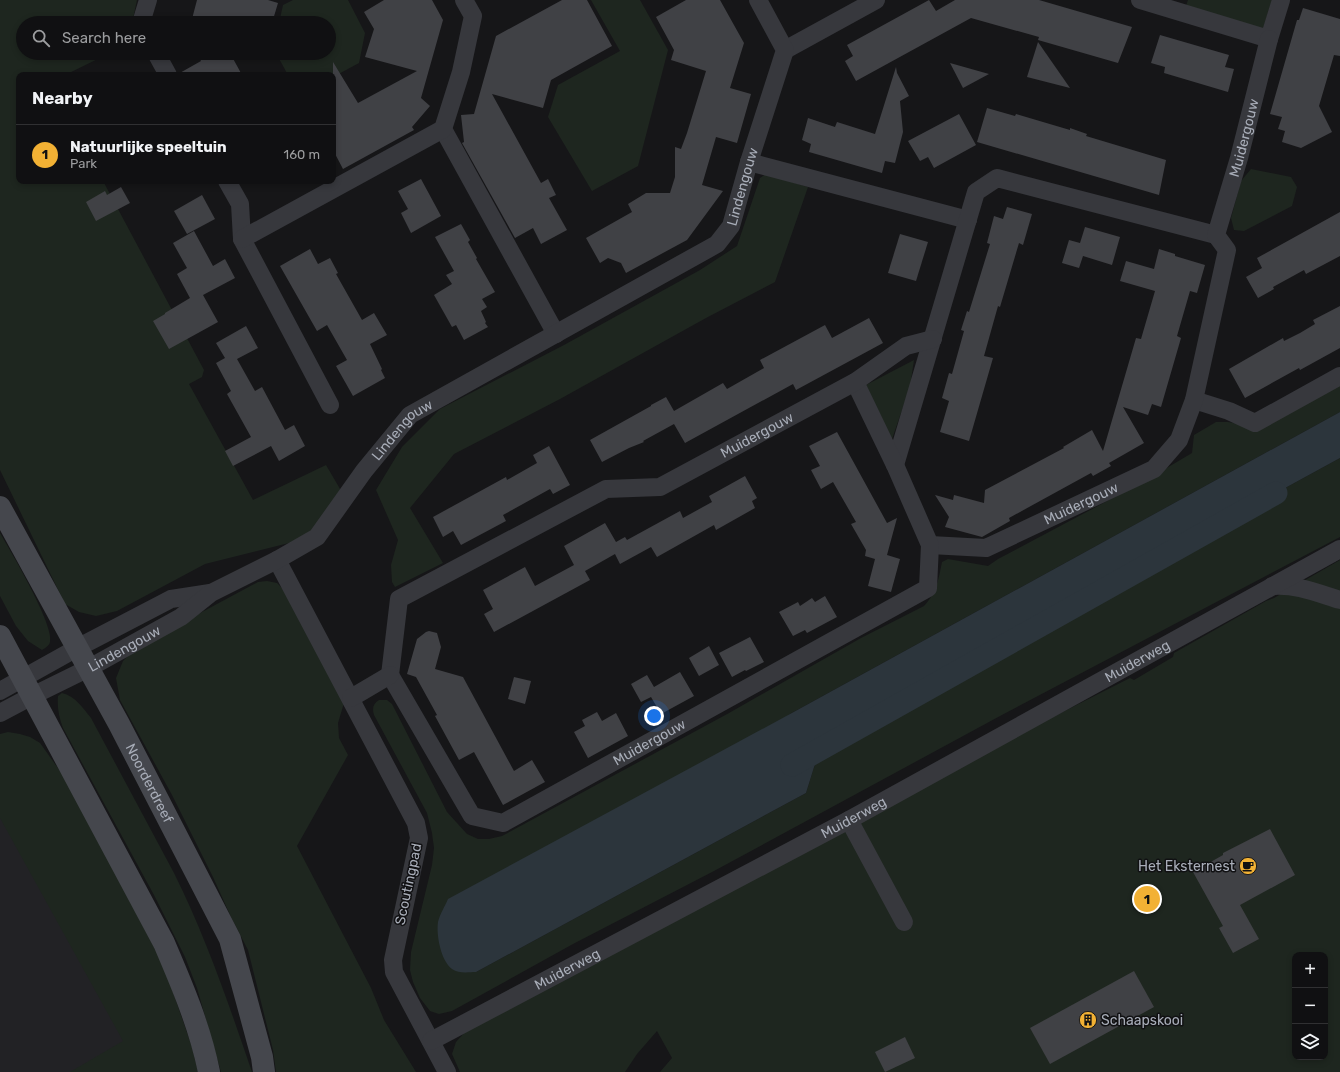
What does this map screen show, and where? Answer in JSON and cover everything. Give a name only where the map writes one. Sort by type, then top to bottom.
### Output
[{"type":"main road","name":"Noorderdreef","points":[[0,508],[119,724],[230,939],[262,1057],[264,1072]]},
{"type":"main road","points":[[0,636],[164,943],[181,983],[206,1054],[209,1072]]},
{"type":"street","points":[[143,16],[148,0]]},
{"type":"street","points":[[242,239],[443,129],[461,72],[474,16],[464,0]]},
{"type":"street","points":[[758,0],[785,50],[876,0]]},
{"type":"street","points":[[1140,0],[1179,5],[1269,39]]},
{"type":"street","name":"Muidergouw","points":[[930,545],[986,548],[1154,469],[1178,440],[1194,400],[1227,250],[1216,235],[1239,158],[1269,39],[1281,0]]},
{"type":"street","name":"Lindengouw","points":[[28,687],[89,668],[181,617],[211,593],[277,560],[317,537],[364,471],[410,414],[717,244],[731,226],[749,162],[785,50]]},
{"type":"street","points":[[160,60],[166,72]]},
{"type":"street","points":[[443,129],[556,334]]},
{"type":"street","points":[[749,162],[968,220]]},
{"type":"street","points":[[895,465],[976,192],[997,178],[1216,235]]},
{"type":"street","points":[[229,184],[240,204],[242,239],[330,405]]},
{"type":"street","name":"Muidergouw","points":[[855,382],[895,465],[930,545],[928,588],[503,823],[472,816],[390,675],[399,599],[606,489],[660,486],[855,382],[906,346],[933,339]]},
{"type":"street","points":[[1194,400],[1230,411],[1255,423],[1340,376]]},
{"type":"street","name":"Muiderweg","points":[[431,1041],[849,820],[1340,549]]},
{"type":"street","points":[[277,560],[350,698],[390,675]]},
{"type":"street","points":[[1272,586],[1285,585],[1300,587],[1340,600]]},
{"type":"street","name":"Lindengouw","points":[[28,687],[77,648],[171,599],[211,593]]},
{"type":"street","points":[[0,691],[28,687]]},
{"type":"street","points":[[0,713],[28,687]]},
{"type":"street","name":"Scoutingpad","points":[[350,698],[416,823],[418,838],[393,960],[394,972],[447,1072]]},
{"type":"street","points":[[849,820],[904,922]]},
{"type":"shaded area","points":[[0,0],[137,0],[134,16],[16,16],[16,60],[96,60],[71,72],[16,72],[16,184],[105,184],[204,370],[202,377],[189,384],[253,500],[326,465],[343,494],[319,526],[293,542],[205,564],[117,611],[96,616],[79,612],[65,604],[0,470]]},
{"type":"shaded area","points":[[293,0],[348,0],[365,33],[359,63],[336,75],[336,72],[286,72],[280,60],[336,60],[336,16],[281,16],[283,5]]},
{"type":"shaded area","points":[[591,0],[640,0],[668,50],[638,166],[592,191],[548,117],[558,85],[620,51]]},
{"type":"shaded area","points":[[1188,0],[1272,0],[1263,29],[1186,6]]},
{"type":"shaded area","points":[[1251,169],[1291,177],[1297,187],[1292,206],[1244,231],[1234,230],[1231,218],[1241,181]]},
{"type":"shaded area","points":[[766,174],[808,187],[775,282],[706,318],[560,399],[454,454],[410,508],[443,563],[395,587],[392,582],[391,565],[398,540],[376,490],[402,447],[440,409],[564,345],[700,270],[737,246],[760,178]]},
{"type":"shaded area","points":[[914,360],[910,387],[892,439],[866,385]]},
{"type":"shaded area","points":[[1340,379],[1340,412],[790,714],[476,972],[806,793],[820,748],[883,708],[1340,458],[1340,537],[1000,716],[714,871],[573,944],[452,1011],[439,1014],[430,1011],[420,998],[413,982],[410,970],[411,952],[432,865],[434,848],[432,833],[427,813],[374,715],[373,710],[375,703],[379,700],[387,700],[392,704],[447,812],[467,834],[478,839],[489,839],[502,836],[729,713],[861,638],[924,606],[932,596],[938,581],[942,562],[948,559],[988,566],[998,559],[1143,482],[1192,453],[1194,435],[1216,422],[1228,422],[1251,426]]},
{"type":"shaded area","points":[[1340,412],[1340,458],[883,708],[820,748],[806,793],[476,972],[458,972],[448,965],[440,947],[438,922],[448,899],[790,714]]},
{"type":"shaded area","points":[[0,533],[31,588],[46,621],[50,633],[50,642],[48,646],[42,650],[28,641],[16,626],[0,596]]},
{"type":"shaded area","points":[[1340,560],[1340,1072],[660,1072],[672,1058],[657,1031],[637,1054],[625,1072],[460,1072],[452,1054],[456,1042],[465,1032],[1029,729],[1130,678],[1134,680],[1173,657],[1174,653],[1266,601],[1274,598]]},
{"type":"shaded area","points":[[267,581],[277,583],[284,590],[344,703],[338,723],[339,738],[348,755],[297,846],[371,988],[384,1020],[416,1072],[276,1072],[273,1050],[248,950],[172,795],[120,700],[116,678],[123,661],[137,647],[258,582]]},
{"type":"shaded area","points":[[62,693],[71,697],[82,706],[91,718],[174,873],[207,946],[252,1072],[221,1072],[197,988],[185,957],[154,895],[63,728],[59,716],[58,705],[58,696]]},
{"type":"shaded area","points":[[8,732],[30,737],[40,743],[65,778],[164,966],[192,1047],[198,1072],[70,1072],[123,1041],[0,818],[0,734]]},
{"type":"shaded area","points":[[0,794],[139,1072],[0,1072]]},
{"type":"building","points":[[197,0],[268,0],[278,3],[274,16],[193,16]]},
{"type":"building","points":[[384,0],[432,0],[443,20],[421,98],[430,106],[412,127],[414,130],[343,169],[336,156],[336,72],[333,72],[333,62],[358,103],[417,71],[365,57],[374,29],[364,12]]},
{"type":"building","points":[[562,0],[587,0],[612,46],[551,80],[543,108],[492,94],[541,183],[548,179],[556,195],[549,198],[567,230],[541,244],[533,228],[515,238],[462,143],[464,142],[461,115],[474,114],[496,36]]},
{"type":"building","points":[[686,0],[720,0],[744,43],[730,88],[751,94],[737,143],[716,137],[702,185],[723,191],[687,240],[626,273],[621,263],[608,258],[600,263],[586,238],[632,212],[628,204],[646,193],[670,193],[675,177],[675,147],[681,149],[706,71],[671,60],[674,50],[656,17]]},
{"type":"building","points":[[929,0],[936,11],[955,0],[1039,0],[1132,27],[1118,63],[1038,40],[1039,37],[971,18],[856,81],[845,61],[853,56],[847,45]]},
{"type":"building","points":[[1303,8],[1340,19],[1340,56],[1334,55],[1319,106],[1332,132],[1301,148],[1282,142],[1285,131],[1278,129],[1282,117],[1270,114],[1297,20],[1299,20]]},
{"type":"building","points":[[1160,35],[1229,55],[1225,67],[1234,69],[1228,92],[1164,73],[1165,67],[1151,63]]},
{"type":"building","points":[[1038,42],[1070,88],[1027,77]]},
{"type":"building","points":[[234,60],[240,72],[182,72],[201,61]]},
{"type":"building","points":[[950,63],[989,74],[963,88]]},
{"type":"building","points":[[896,67],[897,73],[909,96],[900,101],[903,132],[895,163],[885,161],[882,173],[809,152],[811,144],[802,140],[808,118],[835,127],[837,122],[875,134]]},
{"type":"building","points":[[987,108],[1015,116],[1016,114],[1070,130],[1070,128],[1087,134],[1086,136],[1166,160],[1159,195],[977,142]]},
{"type":"building","points":[[959,114],[976,145],[934,168],[928,157],[920,161],[908,141]]},
{"type":"building","points":[[421,179],[441,216],[411,233],[401,213],[408,209],[398,191]]},
{"type":"building","points":[[121,187],[130,203],[96,221],[86,202],[105,191],[107,195]]},
{"type":"building","points":[[202,195],[215,219],[187,234],[174,211]]},
{"type":"building","points":[[1007,207],[1032,214],[1023,245],[1019,243],[1000,307],[998,306],[984,356],[993,358],[969,441],[940,432],[949,401],[942,398],[949,373],[952,374],[964,331],[961,330],[967,311],[969,312],[990,244],[987,243],[994,216],[1003,219]]},
{"type":"building","points":[[1340,212],[1340,256],[1306,274],[1304,270],[1273,287],[1274,289],[1258,298],[1246,277],[1262,268],[1257,258]]},
{"type":"building","points":[[461,224],[470,240],[468,242],[477,258],[476,259],[495,292],[482,299],[487,307],[481,311],[488,327],[464,340],[456,325],[452,327],[434,295],[452,284],[446,275],[454,271],[435,237]]},
{"type":"building","points":[[1085,227],[1120,237],[1112,265],[1083,256],[1079,268],[1062,263],[1069,240],[1080,243]]},
{"type":"building","points":[[194,231],[213,266],[225,259],[235,278],[203,295],[218,322],[169,349],[153,321],[190,298],[177,274],[187,268],[173,243]]},
{"type":"building","points":[[900,234],[928,242],[916,281],[888,273]]},
{"type":"building","points":[[310,249],[318,264],[330,258],[338,273],[336,274],[362,320],[374,313],[387,335],[370,344],[385,378],[353,396],[336,366],[347,360],[327,325],[317,331],[280,266]]},
{"type":"building","points":[[1159,249],[1175,254],[1175,256],[1205,265],[1197,293],[1190,291],[1177,336],[1181,338],[1161,407],[1152,404],[1148,415],[1123,407],[1144,443],[1109,463],[1111,466],[1093,476],[1091,473],[1009,518],[1010,521],[982,537],[945,527],[949,517],[935,495],[953,500],[954,495],[984,503],[985,490],[1064,448],[1063,447],[1092,430],[1103,451],[1136,338],[1141,339],[1155,291],[1120,281],[1126,261],[1154,269]]},
{"type":"building","points":[[1340,306],[1340,348],[1300,370],[1299,368],[1245,398],[1229,369],[1283,338],[1284,341],[1300,333],[1315,324],[1313,320]]},
{"type":"building","points":[[869,318],[883,343],[796,390],[793,384],[685,443],[674,424],[643,441],[644,442],[602,462],[590,440],[666,397],[674,411],[723,383],[727,389],[764,368],[760,360],[825,325],[832,338]]},
{"type":"building","points":[[246,326],[258,348],[237,359],[255,391],[262,387],[285,430],[294,425],[305,446],[279,461],[271,446],[233,466],[225,451],[251,437],[227,394],[231,391],[216,363],[225,358],[216,343]]},
{"type":"building","points":[[837,432],[887,523],[897,518],[887,555],[900,559],[891,592],[868,586],[875,559],[865,556],[866,550],[851,524],[856,522],[833,482],[821,489],[811,470],[820,466],[809,446]]},
{"type":"building","points":[[549,446],[570,485],[553,494],[550,489],[503,515],[506,521],[461,545],[453,531],[443,537],[433,517],[506,477],[507,480],[537,463],[533,455]]},
{"type":"building","points":[[745,476],[757,498],[752,501],[755,508],[716,530],[714,525],[657,557],[651,547],[620,564],[615,554],[585,571],[590,580],[494,632],[484,614],[493,609],[483,590],[525,567],[535,586],[574,565],[564,546],[605,523],[616,542],[625,537],[627,540],[680,511],[683,518],[712,502],[709,496]]},
{"type":"building","points":[[825,596],[837,617],[807,633],[805,630],[793,636],[779,612],[798,602],[800,606],[812,598],[815,602]]},
{"type":"building","points":[[429,631],[437,633],[441,647],[435,669],[463,677],[514,771],[532,760],[545,782],[503,805],[474,752],[459,760],[416,677],[407,674],[417,639]]},
{"type":"building","points":[[750,637],[764,662],[732,677],[719,653]]},
{"type":"building","points":[[709,646],[719,665],[699,676],[689,658]]},
{"type":"building","points":[[680,672],[694,696],[661,714],[651,697],[641,702],[631,684],[647,675],[654,687]]},
{"type":"building","points":[[514,677],[531,681],[525,704],[508,699]]},
{"type":"building","points":[[597,712],[602,721],[616,713],[628,736],[588,758],[574,732],[585,726],[582,720]]},
{"type":"building","points":[[1270,829],[1295,875],[1240,905],[1259,939],[1233,953],[1219,928],[1223,926],[1193,872],[1223,855],[1223,853]]},
{"type":"building","name":"Schaapskooi","points":[[1134,971],[1154,1007],[1050,1064],[1030,1028]]},
{"type":"building","points":[[905,1037],[915,1058],[885,1072],[875,1052]]},
{"type":"waterway","points":[[792,765],[1276,493]]},
{"type":"place","name":"Het Eksternest","points":[[1248,866]]},
{"type":"place","name":"Natuurlijke speeltuin","points":[[1147,899]]},
{"type":"place","name":"Schaapskooi","points":[[1088,1020]]}]
